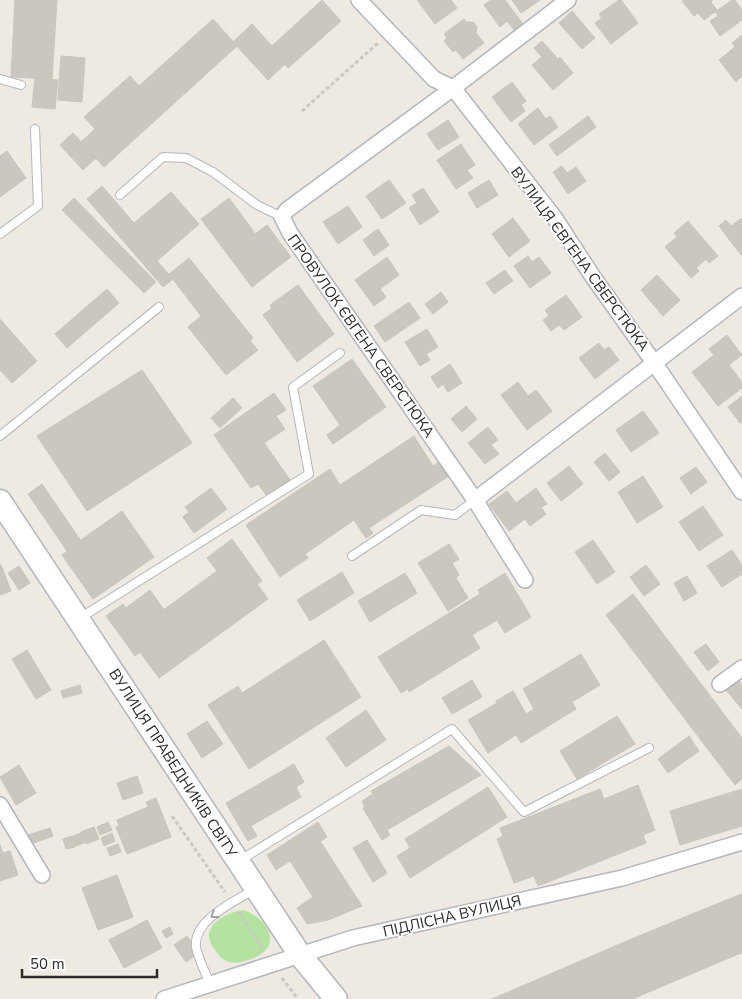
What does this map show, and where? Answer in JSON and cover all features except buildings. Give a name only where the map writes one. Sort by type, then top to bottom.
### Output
[{"type":"main road","name":"ВУЛИЦЯ ПРАВЕДНИКІВ СВІТУ","points":[[0,501],[8,525],[78,619],[300,955],[336,999]]},
{"type":"street","name":"ВУЛИЦЯ ЄВГЕНА СВЕРСТЮКА","points":[[359,0],[434,79],[453,88],[554,216],[593,277],[742,492]]},
{"type":"street","name":"ПРОВУЛОК ЄВГЕНА СВЕРСТЮКА","points":[[525,580],[476,500],[290,233],[282,218],[287,210],[453,88],[568,0]]},
{"type":"street","points":[[476,500],[742,296]]},
{"type":"street","points":[[720,684],[742,668]]},
{"type":"street","points":[[0,804],[42,876]]},
{"type":"street","name":"ПІДЛІСНА ВУЛИЦЯ","points":[[164,999],[203,988],[353,938],[622,878],[742,842]]},
{"type":"lane","points":[[0,78],[22,85]]},
{"type":"lane","points":[[0,234],[38,206],[35,129]]},
{"type":"lane","points":[[120,195],[163,157],[186,158],[213,172],[257,206],[282,218]]},
{"type":"lane","points":[[0,436],[159,307]]},
{"type":"lane","points":[[78,619],[309,474],[293,387],[340,353]]},
{"type":"lane","points":[[352,556],[421,510],[455,514],[476,500]]},
{"type":"lane","points":[[237,861],[452,729],[524,812],[649,748]]},
{"type":"lane","points":[[203,988],[196,947],[199,934],[206,920],[255,889]]},
{"type":"path","points":[[302,111],[390,32]]},
{"type":"path","points":[[172,816],[225,892]]},
{"type":"path","points":[[239,912],[263,949]]},
{"type":"path","points":[[282,978],[298,999]]},
{"type":"green space","points":[[243,910],[254,915],[264,924],[270,935],[270,941],[268,947],[261,954],[235,963],[220,956],[210,942],[209,935],[215,923],[221,918]]}]
